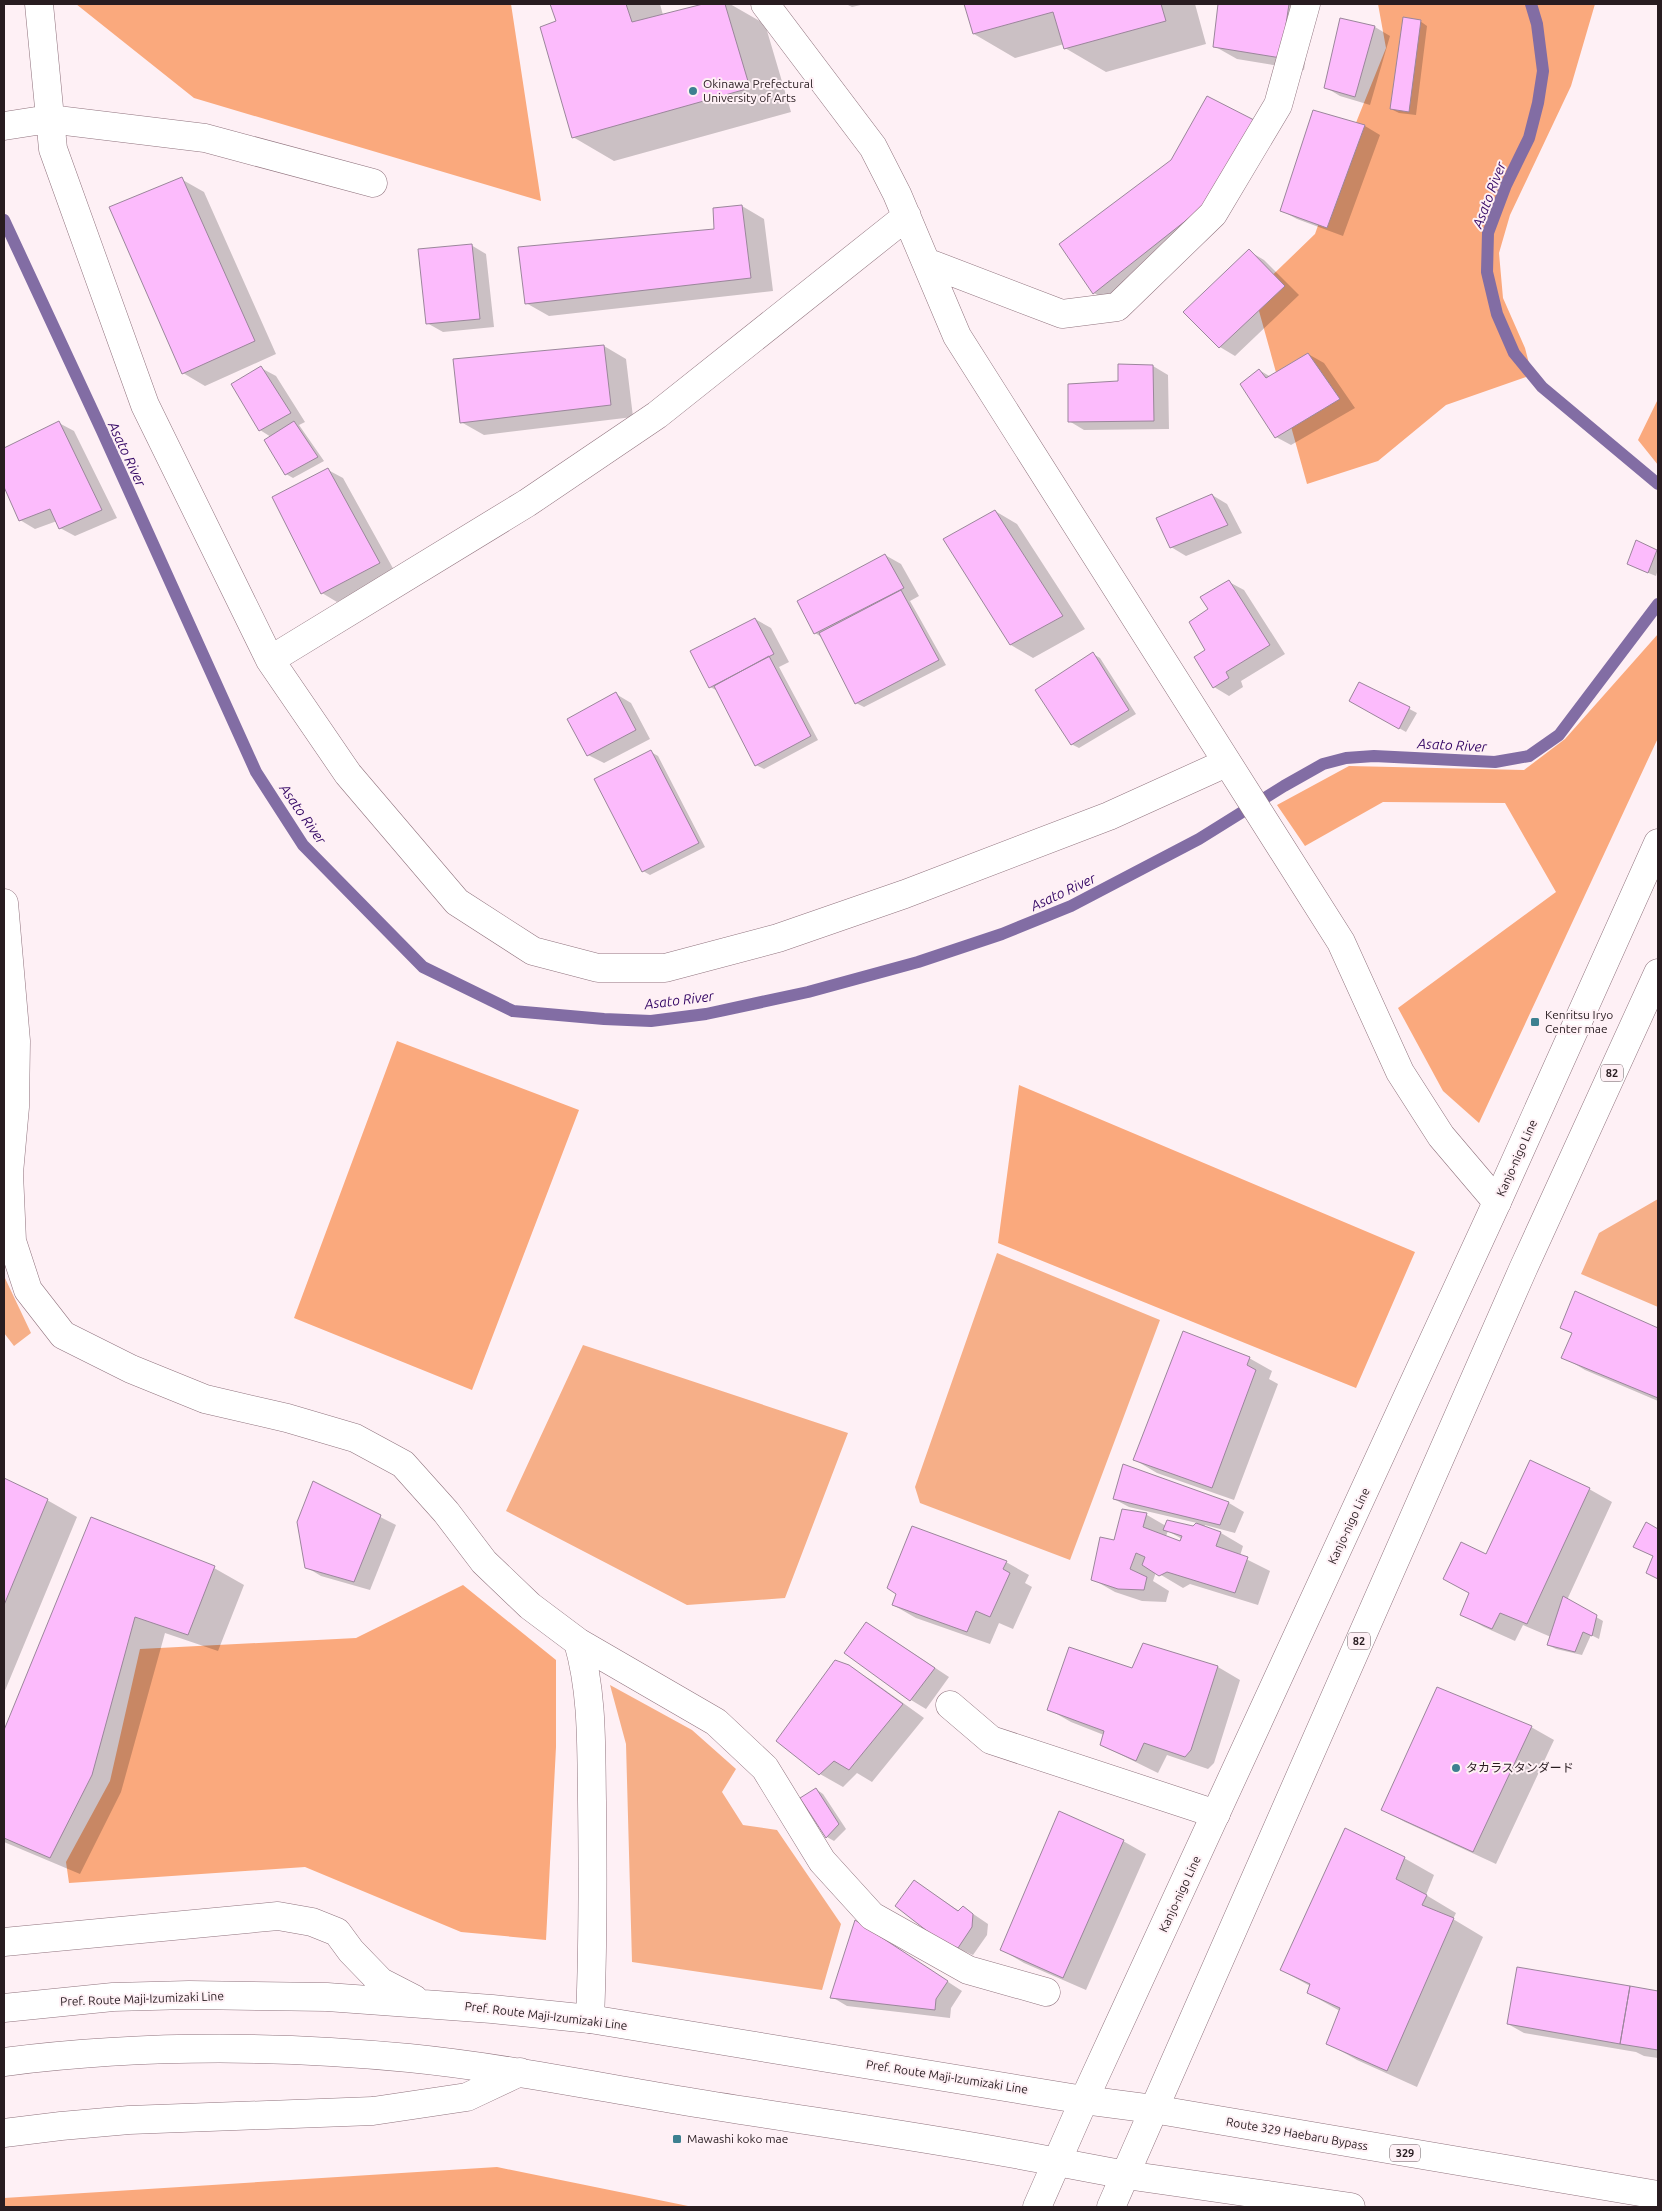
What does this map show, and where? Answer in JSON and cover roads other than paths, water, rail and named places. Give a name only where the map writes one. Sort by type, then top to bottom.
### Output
[{"type":"main road","points":[[39,4],[48,119],[53,149],[145,405],[270,660],[348,774],[457,902],[533,951],[598,968],[665,968],[778,938],[905,894],[1109,816],[1232,773]]},
{"type":"main road","points":[[764,4],[872,147],[907,216],[956,336],[1341,942],[1400,1072],[1441,1136],[1497,1202]]},
{"type":"main road","points":[[926,262],[1062,314],[1116,307],[1213,214],[1278,105],[1306,4]]},
{"type":"main road","points":[[4,126],[48,119],[205,138],[373,183]]},
{"type":"main road","points":[[270,660],[527,504],[657,415],[907,216]]},
{"type":"main road","name":"Kanjo-nigo Line","points":[[1037,2207],[1084,2100],[1497,1202],[1658,844]]},
{"type":"main road","points":[[4,903],[16,1041],[15,1107],[9,1173],[12,1241],[28,1290],[63,1335],[131,1369],[205,1399],[287,1418],[355,1438],[403,1464],[446,1512],[484,1562],[530,1606],[578,1642],[716,1722],[765,1768],[822,1861],[872,1916],[968,1970],[1046,1992]]},
{"type":"main road","name":"82","points":[[1111,2207],[1523,1269],[1658,973]]},
{"type":"main road","points":[[578,1642],[584,1664],[590,1709],[594,1936],[590,2019]]},
{"type":"main road","points":[[950,1705],[991,1740],[1216,1814]]},
{"type":"main road","points":[[4,1942],[278,1916],[312,1922],[337,1932],[351,1951],[382,1982],[403,1995],[426,2003]]},
{"type":"main road","name":"Pref. Route Maji-Izumizaki Line","points":[[4,2008],[113,1997],[189,1995],[328,1997],[426,2003],[590,2019],[1084,2100]]},
{"type":"main road","points":[[4,2062],[47,2056],[115,2052],[294,2050],[408,2058],[520,2072],[687,2102],[998,2150],[1126,2175],[1351,2207]]},
{"type":"main road","points":[[4,2133],[129,2120],[373,2111],[467,2097],[520,2072]]},
{"type":"main road","name":"Route 329 Haebaru Bypass","points":[[1084,2100],[1658,2195]]},
{"type":"waterway","name":"Asato River","points":[[1531,4],[1537,24],[1543,71],[1538,103],[1529,138],[1506,185],[1488,233],[1487,272],[1497,314],[1514,353],[1542,387],[1658,484]]},
{"type":"waterway","name":"Asato River","points":[[4,220],[102,431],[256,772],[303,845],[423,967],[513,1011],[651,1021],[706,1014],[808,992],[918,962],[1002,934],[1071,906],[1199,839],[1323,764],[1346,758],[1374,756],[1495,762],[1529,756],[1559,735],[1658,604]]},
{"type":"place","name":"Okinawa Prefectural University of Arts","points":[[693,91]]},
{"type":"place","name":"Kenritsu Iryo Center mae","points":[[1535,1022]]},
{"type":"place","name":"タカラスタンダード","points":[[1456,1768]]},
{"type":"place","name":"Mawashi koko mae","points":[[677,2139]]}]
